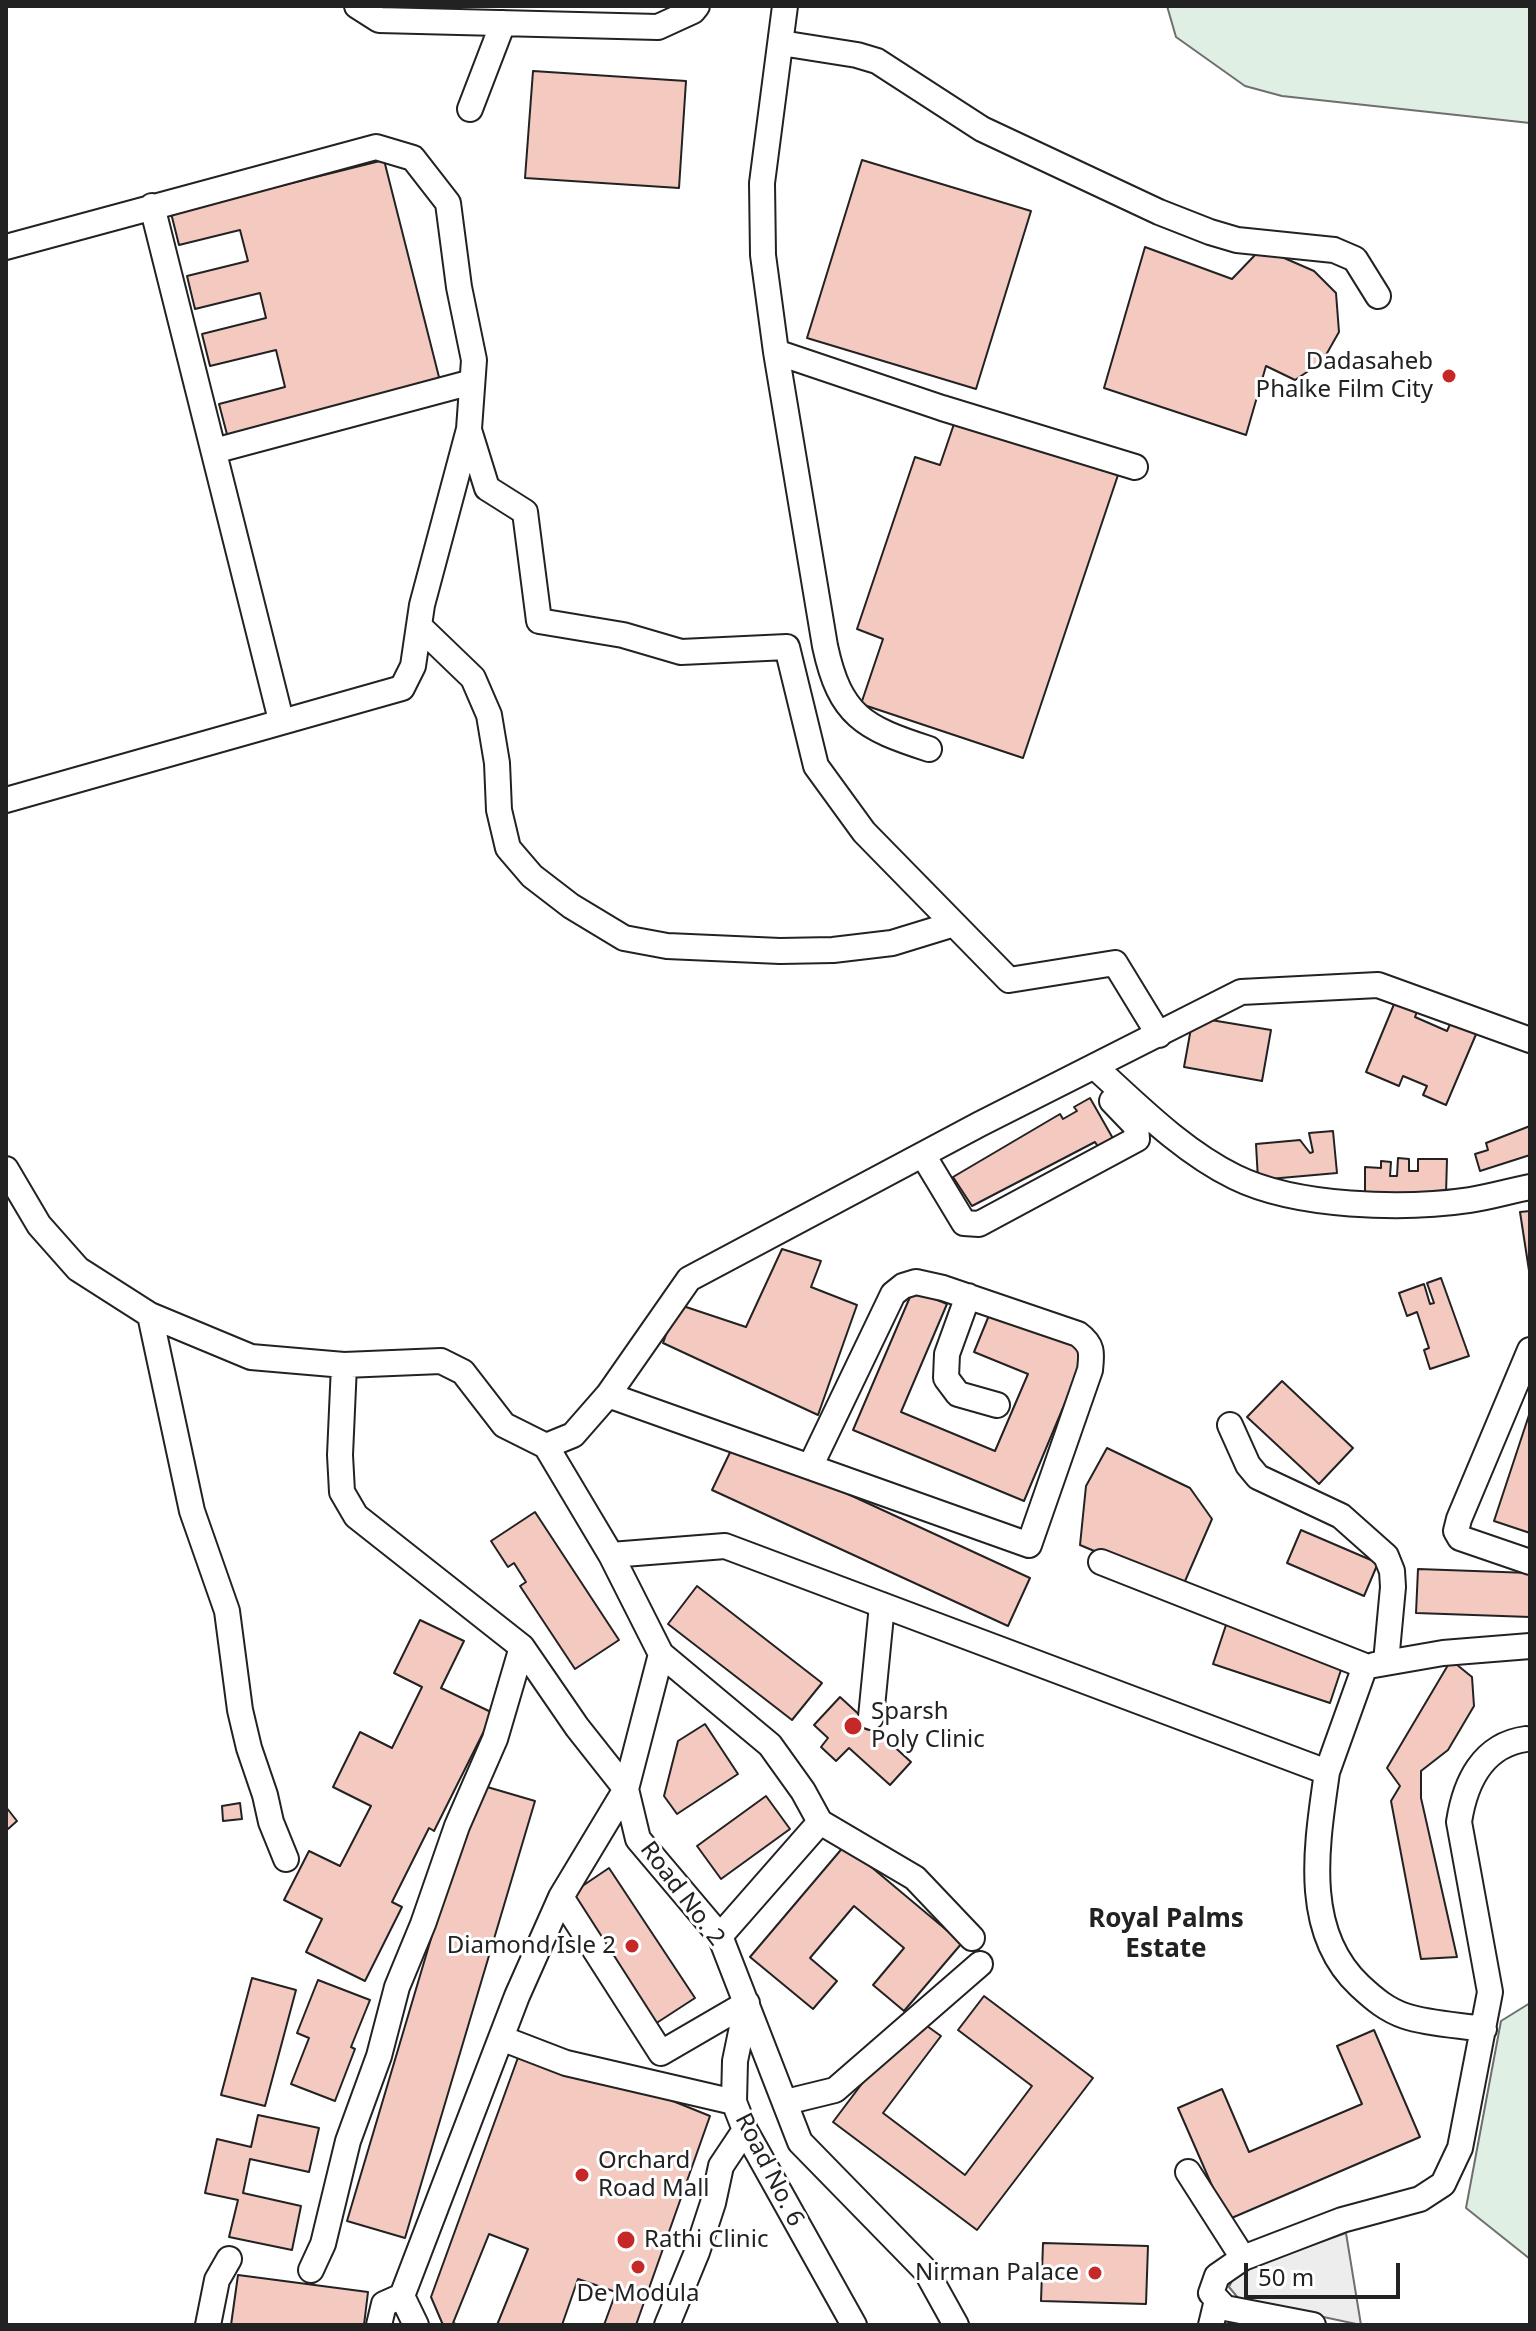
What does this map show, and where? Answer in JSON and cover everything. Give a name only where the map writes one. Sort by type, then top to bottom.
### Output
[{"type":"street","points":[[357,6],[379,20],[658,27],[693,11],[697,6]]},
{"type":"street","points":[[785,6],[762,183],[763,255],[776,352],[831,673],[841,698],[859,718],[888,736],[929,749]]},
{"type":"street","points":[[470,109],[503,23]]},
{"type":"street","points":[[781,43],[877,61],[982,129],[1159,212],[1210,232],[1250,242],[1334,250],[1355,259],[1378,296]]},
{"type":"street","points":[[6,247],[376,147],[413,158],[448,203],[459,287],[474,360],[469,429],[419,626],[413,666],[402,688],[6,800]]},
{"type":"street","points":[[152,206],[281,720]]},
{"type":"street","points":[[776,352],[942,408],[1135,467]]},
{"type":"street","points":[[214,451],[472,382]]},
{"type":"street","points":[[469,429],[487,488],[525,512],[539,621],[623,635],[681,652],[787,647],[816,766],[864,832],[1009,980],[1115,963],[1159,1035]]},
{"type":"street","points":[[419,626],[473,678],[489,715],[497,763],[499,810],[508,848],[532,876],[571,906],[624,938],[667,946],[833,950],[892,943],[954,924]]},
{"type":"street","points":[[546,1446],[573,1435],[608,1395],[689,1279],[1241,992],[1378,985],[1530,1040]]},
{"type":"street","points":[[923,1155],[964,1223],[979,1224],[1137,1139],[1136,1126],[1090,1069]]},
{"type":"street","points":[[1090,1069],[1178,1141],[1234,1176],[1276,1193],[1390,1205],[1469,1200],[1530,1187]]},
{"type":"street","points":[[6,1169],[39,1225],[78,1269],[150,1315],[251,1357],[344,1365],[441,1361],[463,1372],[504,1425],[546,1446],[611,1555],[661,1654],[770,1745],[803,1791],[820,1822],[915,1878],[972,1938]]},
{"type":"street","points":[[608,1395],[810,1467],[1029,1545],[1085,1385],[1092,1352],[1089,1342],[1078,1334],[968,1296],[916,1282],[903,1286],[893,1294],[810,1467]]},
{"type":"street","points":[[968,1296],[947,1354],[946,1378],[958,1394],[997,1405]]},
{"type":"street","points":[[150,1315],[192,1511],[227,1611],[240,1710],[249,1748],[271,1822],[286,1859]]},
{"type":"street","points":[[1530,1350],[1456,1531],[1460,1538],[1530,1562]]},
{"type":"street","name":"Road No. 2","points":[[344,1365],[340,1455],[342,1492],[356,1516],[522,1647],[577,1727],[626,1789],[638,1839],[720,1936],[800,2142],[926,2271],[956,2325]]},
{"type":"street","points":[[1230,1425],[1248,1465],[1258,1477],[1341,1516],[1386,1556],[1392,1571],[1393,1587],[1376,1664],[1327,1772],[1317,1843],[1316,1884],[1326,1932],[1344,1971],[1379,2004],[1406,2017],[1484,2029]]},
{"type":"street","points":[[611,1555],[725,1546],[1327,1772]]},
{"type":"street","points":[[1101,1562],[1376,1664],[1443,1653],[1530,1646]]},
{"type":"street","points":[[871,1717],[882,1605]]},
{"type":"street","points":[[311,2270],[323,2244],[348,2141],[379,2056],[397,1987],[462,1814],[495,1739],[522,1647]]},
{"type":"street","points":[[379,2325],[384,2304],[402,2296],[517,1996],[561,1897],[626,1789],[661,1654]]},
{"type":"street","points":[[1313,2325],[1225,2308],[1211,2293],[1217,2276],[1243,2258],[1342,2220],[1420,2199],[1443,2184],[1460,2148],[1490,1992],[1459,1822],[1463,1794],[1476,1768],[1501,1745],[1529,1742]]},
{"type":"street","points":[[720,1936],[820,1822]]},
{"type":"street","points":[[561,1897],[661,2053],[747,2003]]},
{"type":"street","points":[[786,2102],[835,2090],[980,1964]]},
{"type":"street","name":"Road No. 6","points":[[747,2003],[735,2061],[734,2102],[745,2130],[854,2325]]},
{"type":"street","points":[[501,2038],[566,2063],[734,2102]]},
{"type":"street","points":[[667,2325],[697,2252],[721,2166],[745,2130]]},
{"type":"street","points":[[1188,2172],[1243,2258]]},
{"type":"street","points":[[208,2325],[217,2280],[229,2259]]},
{"type":"street","points":[[402,2296],[416,2325]]},
{"type":"street","points":[[1211,2325],[1217,2300]]},
{"type":"green space","points":[[1167,6],[1530,6],[1530,123],[1282,96],[1245,86],[1176,37]]},
{"type":"green space","points":[[1530,2003],[1530,2259],[1466,2208],[1501,2021]]},
{"type":"shaded area","points":[[1346,2233],[1361,2325],[1239,2299],[1229,2287],[1235,2274],[1247,2268]]},
{"type":"building","points":[[533,71],[686,81],[679,188],[525,178]]},
{"type":"building","points":[[384,160],[442,389],[229,442],[219,404],[285,387],[276,350],[210,366],[202,334],[266,318],[260,293],[195,309],[187,276],[248,261],[240,230],[179,245],[171,213]]},
{"type":"building","points":[[862,160],[1031,211],[976,389],[807,338]]},
{"type":"building","points":[[1145,247],[1232,279],[1256,254],[1275,254],[1314,271],[1336,293],[1339,332],[1322,362],[1295,380],[1266,366],[1246,435],[1104,388]]},
{"type":"building","points":[[955,421],[1118,475],[1023,758],[861,704],[883,639],[857,629],[915,457],[940,465]]},
{"type":"building","points":[[1397,997],[1419,1006],[1415,1017],[1447,1031],[1451,1022],[1477,1032],[1446,1105],[1423,1095],[1427,1086],[1403,1076],[1399,1086],[1366,1072]]},
{"type":"building","points":[[1193,1017],[1271,1030],[1262,1081],[1184,1067]]},
{"type":"building","points":[[1090,1098],[1115,1142],[1100,1150],[1095,1142],[972,1206],[953,1177],[1060,1114],[1063,1119],[1077,1111],[1074,1107]]},
{"type":"building","points":[[1530,1126],[1530,1155],[1480,1171],[1475,1154],[1488,1150],[1486,1143]]},
{"type":"building","points":[[1333,1131],[1337,1173],[1258,1180],[1256,1144],[1300,1140],[1310,1153],[1313,1152],[1309,1133]]},
{"type":"building","points":[[1398,1158],[1409,1159],[1409,1171],[1418,1171],[1418,1159],[1447,1159],[1446,1194],[1365,1194],[1365,1167],[1381,1168],[1381,1161],[1391,1162],[1390,1176],[1397,1176]]},
{"type":"building","points":[[1530,1211],[1530,1277],[1520,1212]]},
{"type":"building","points":[[782,1249],[821,1261],[811,1287],[857,1305],[818,1415],[663,1343],[677,1304],[746,1327]]},
{"type":"building","points":[[1441,1278],[1469,1356],[1430,1369],[1424,1350],[1429,1348],[1417,1312],[1407,1316],[1399,1293],[1424,1284],[1430,1304],[1434,1303],[1427,1283]]},
{"type":"building","points":[[913,1290],[947,1304],[901,1412],[995,1451],[1028,1374],[974,1352],[992,1308],[1088,1348],[1024,1501],[853,1430]]},
{"type":"building","points":[[1282,1381],[1353,1448],[1319,1484],[1247,1417]]},
{"type":"building","points":[[1530,1412],[1530,1533],[1494,1521]]},
{"type":"building","points":[[735,1442],[1030,1578],[1008,1626],[712,1490]]},
{"type":"building","points":[[1107,1448],[1190,1488],[1212,1519],[1182,1588],[1080,1545],[1086,1486]]},
{"type":"building","points":[[535,1512],[619,1640],[575,1669],[520,1586],[526,1582],[514,1563],[508,1567],[491,1541]]},
{"type":"building","points":[[1301,1530],[1378,1563],[1364,1596],[1287,1563]]},
{"type":"building","points":[[1418,1569],[1530,1573],[1530,1617],[1416,1613]]},
{"type":"building","points":[[697,1586],[822,1683],[792,1720],[668,1624]]},
{"type":"building","points":[[420,1620],[464,1641],[441,1688],[493,1713],[434,1831],[429,1828],[392,1902],[402,1907],[365,1981],[306,1952],[322,1919],[284,1900],[309,1851],[340,1866],[371,1806],[333,1787],[360,1732],[392,1748],[422,1687],[394,1673]]},
{"type":"building","points":[[1227,1622],[1344,1661],[1330,1703],[1213,1664]]},
{"type":"building","points":[[1451,1660],[1472,1677],[1474,1706],[1448,1750],[1421,1771],[1421,1798],[1457,1957],[1421,1959],[1391,1801],[1400,1786],[1387,1768]]},
{"type":"building","points":[[840,1697],[911,1762],[890,1785],[849,1748],[836,1761],[821,1747],[828,1738],[814,1725]]},
{"type":"building","points":[[705,1724],[738,1774],[677,1814],[664,1796],[678,1741]]},
{"type":"building","points":[[477,1784],[535,1801],[405,2238],[347,2221]]},
{"type":"building","points":[[766,1796],[790,1829],[721,1879],[697,1846]]},
{"type":"building","points":[[240,1803],[242,1819],[223,1821],[222,1806]]},
{"type":"building","points":[[6,1807],[17,1821],[8,1829],[6,1826]]},
{"type":"building","points":[[845,1845],[962,1943],[904,2011],[873,1985],[904,1948],[854,1906],[810,1958],[837,1981],[813,2009],[750,1957]]},
{"type":"building","name":"Diamond Isle 2","points":[[609,1868],[695,1998],[655,2024],[569,1895]]},
{"type":"building","points":[[252,1978],[296,1990],[265,2106],[221,2095]]},
{"type":"building","points":[[318,1980],[370,2000],[351,2047],[355,2049],[335,2101],[291,2084],[309,2038],[297,2033]]},
{"type":"building","points":[[984,1996],[1093,2078],[977,2230],[833,2122],[913,2016],[941,2036],[883,2113],[965,2175],[1032,2086],[958,2030]]},
{"type":"building","points":[[1374,2030],[1420,2137],[1227,2220],[1178,2108],[1222,2089],[1249,2152],[1362,2104],[1337,2046]]},
{"type":"building","name":"Orchard Road Mall","points":[[524,2041],[710,2116],[636,2325],[604,2325],[616,2292],[578,2279],[562,2325],[497,2325],[528,2249],[489,2234],[453,2323],[459,2325],[443,2325],[431,2297]]},
{"type":"building","points":[[258,2115],[319,2128],[309,2172],[250,2159],[243,2193],[301,2206],[292,2250],[229,2237],[238,2200],[205,2193],[217,2139],[251,2147]]},
{"type":"building","name":"Nirman Palace","points":[[1043,2243],[1148,2246],[1146,2304],[1041,2301]]},
{"type":"building","points":[[238,2275],[368,2292],[364,2325],[231,2325]]},
{"type":"place","name":"Dadasaheb Phalke Film City","points":[[1449,376]]},
{"type":"place","name":"Sparsh Poly Clinic","points":[[853,1726]]},
{"type":"place","name":"Diamond Isle 2","points":[[632,1946]]},
{"type":"place","name":"Orchard Road Mall","points":[[582,2175]]},
{"type":"place","name":"Rathi Clinic","points":[[626,2240]]},
{"type":"place","name":"De Modula","points":[[638,2267]]},
{"type":"place","name":"Nirman Palace","points":[[1095,2273]]},
{"type":"district","name":"Royal Palms Estate","points":[[1166,1935]]}]
